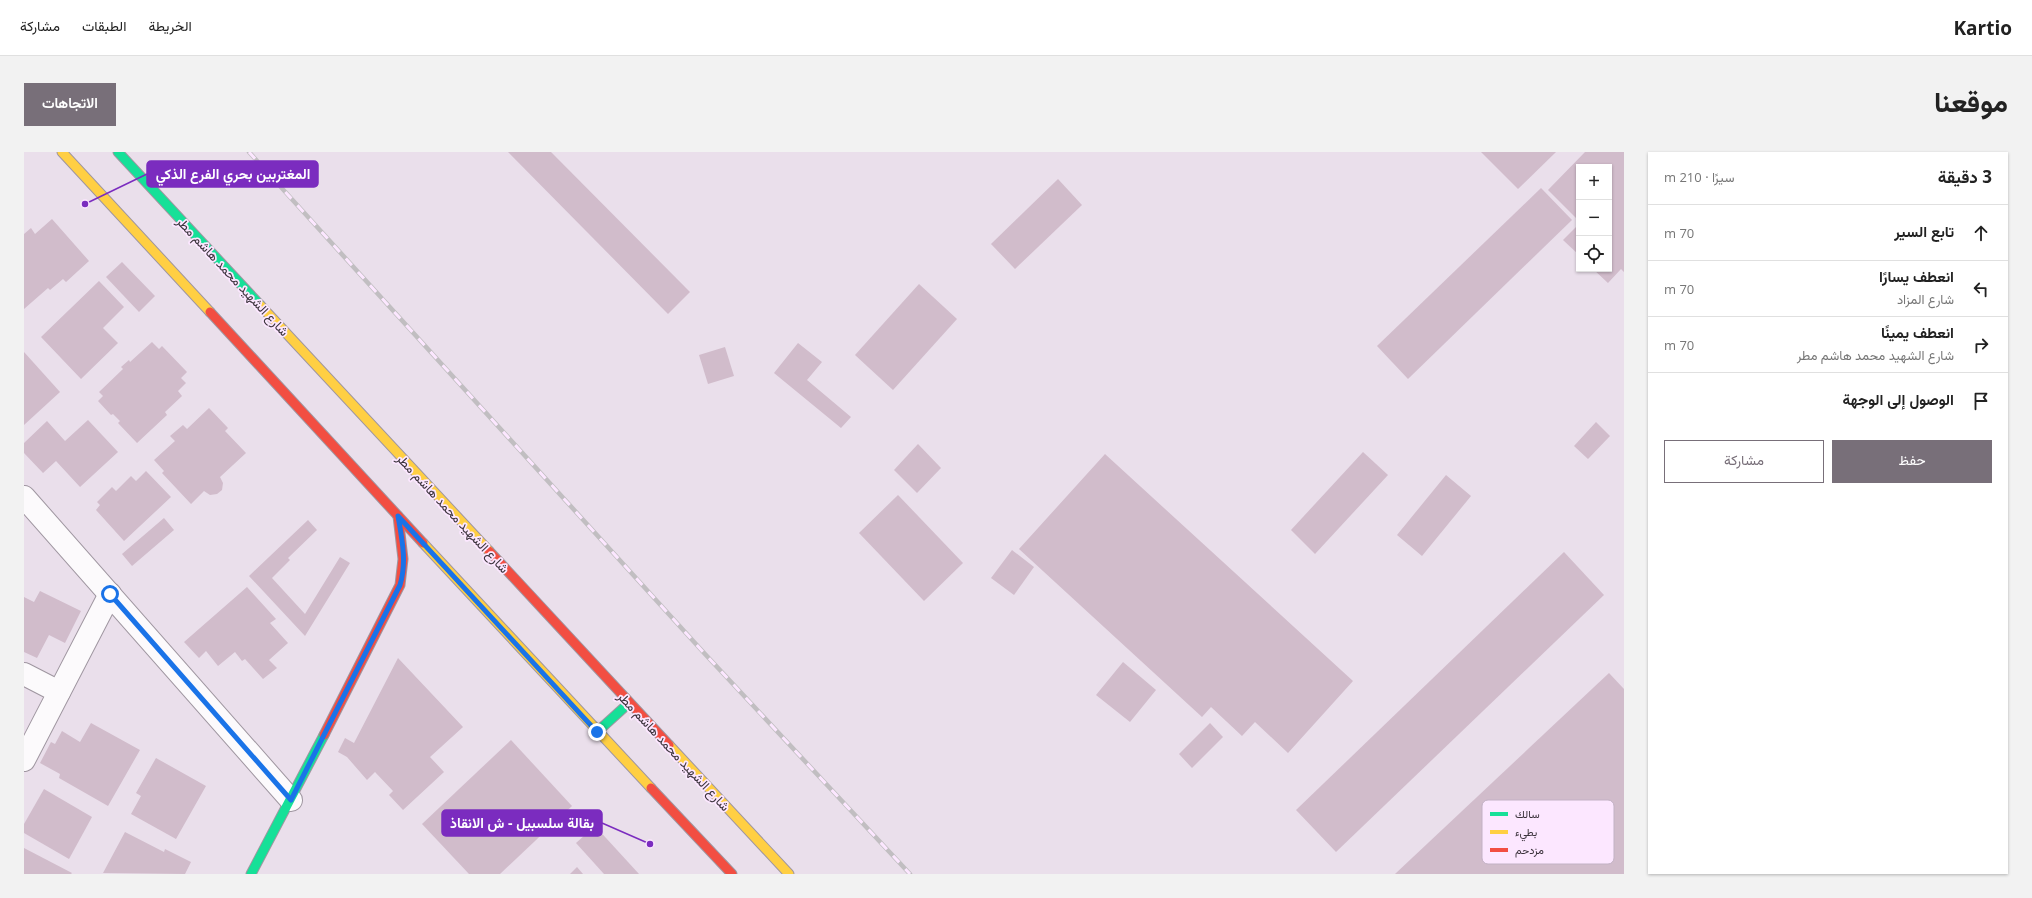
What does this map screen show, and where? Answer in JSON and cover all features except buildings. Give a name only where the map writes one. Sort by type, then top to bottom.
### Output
[{"type":"main road","points":[[62,152],[597,732],[732,874]]},
{"type":"main road","name":"شارع الشهيد محمد هاشم مطر","points":[[118,152],[789,874]]},
{"type":"main road","points":[[251,874],[291,800],[400,585],[404,566],[404,557],[398,516]]},
{"type":"main road","points":[[597,732],[630,703]]},
{"type":"street","points":[[24,497],[291,800]]},
{"type":"street","points":[[24,760],[110,594]]},
{"type":"street","points":[[24,674],[59,692]]},
{"type":"railway","points":[[249,152],[705,654],[910,874]]},
{"type":"traffic: fast","points":[[118,152],[260,305]]},
{"type":"traffic: fast","points":[[597,732],[629,703]]},
{"type":"traffic: fast","points":[[251,874],[324,735]]},
{"type":"traffic: slow","points":[[62,152],[210,312]]},
{"type":"traffic: slow","points":[[260,305],[489,551]]},
{"type":"traffic: slow","points":[[423,543],[651,788]]},
{"type":"traffic: slow","points":[[669,745],[789,874]]},
{"type":"traffic: jam","points":[[210,312],[423,543]]},
{"type":"traffic: jam","points":[[324,735],[400,585],[403,559],[398,516]]},
{"type":"traffic: jam","points":[[489,551],[669,745]]},
{"type":"traffic: jam","points":[[651,788],[732,874]]},
{"type":"place","name":"المغتربين بحري الفرع الذكي","points":[[85,204]]},
{"type":"place","name":"بقالة سلسبيل - ش الانقاذ","points":[[650,844]]},
{"type":"route","points":[[110,594],[291,800],[400,585],[403,576],[404,557],[398,516],[489,613],[597,732]]}]
